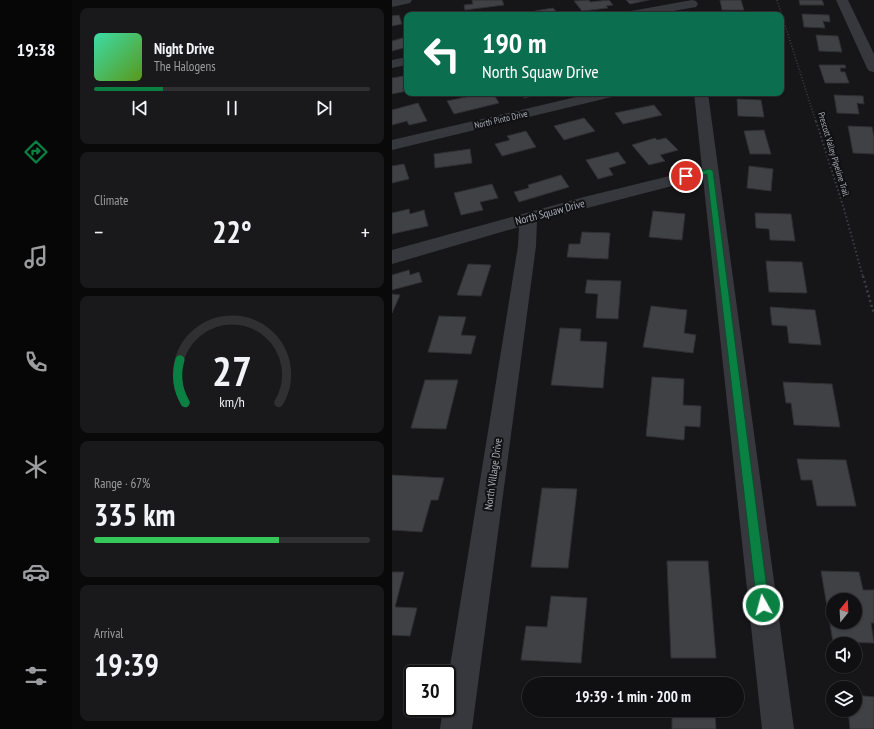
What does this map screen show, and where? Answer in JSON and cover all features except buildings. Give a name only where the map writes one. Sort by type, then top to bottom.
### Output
[{"type":"street","points":[[392,2],[406,0]]},
{"type":"street","points":[[842,0],[874,68]]},
{"type":"street","points":[[651,12],[692,6]]},
{"type":"street","points":[[392,64],[404,62]]},
{"type":"street","name":"North Pinto Drive","points":[[392,145],[598,96]]},
{"type":"street","points":[[701,96],[778,729]]},
{"type":"street","name":"North Squaw Drive","points":[[392,257],[528,218],[710,171]]},
{"type":"street","name":"North Village Drive","points":[[456,729],[526,254],[528,218]]},
{"type":"path","name":"Prescott Valley Pipeline Trail","points":[[777,0],[781,12]]},
{"type":"path","name":"Prescott Valley Pipeline Trail","points":[[784,22],[844,209],[874,314]]},
{"type":"route","points":[[686,176],[710,171],[763,605]]}]
